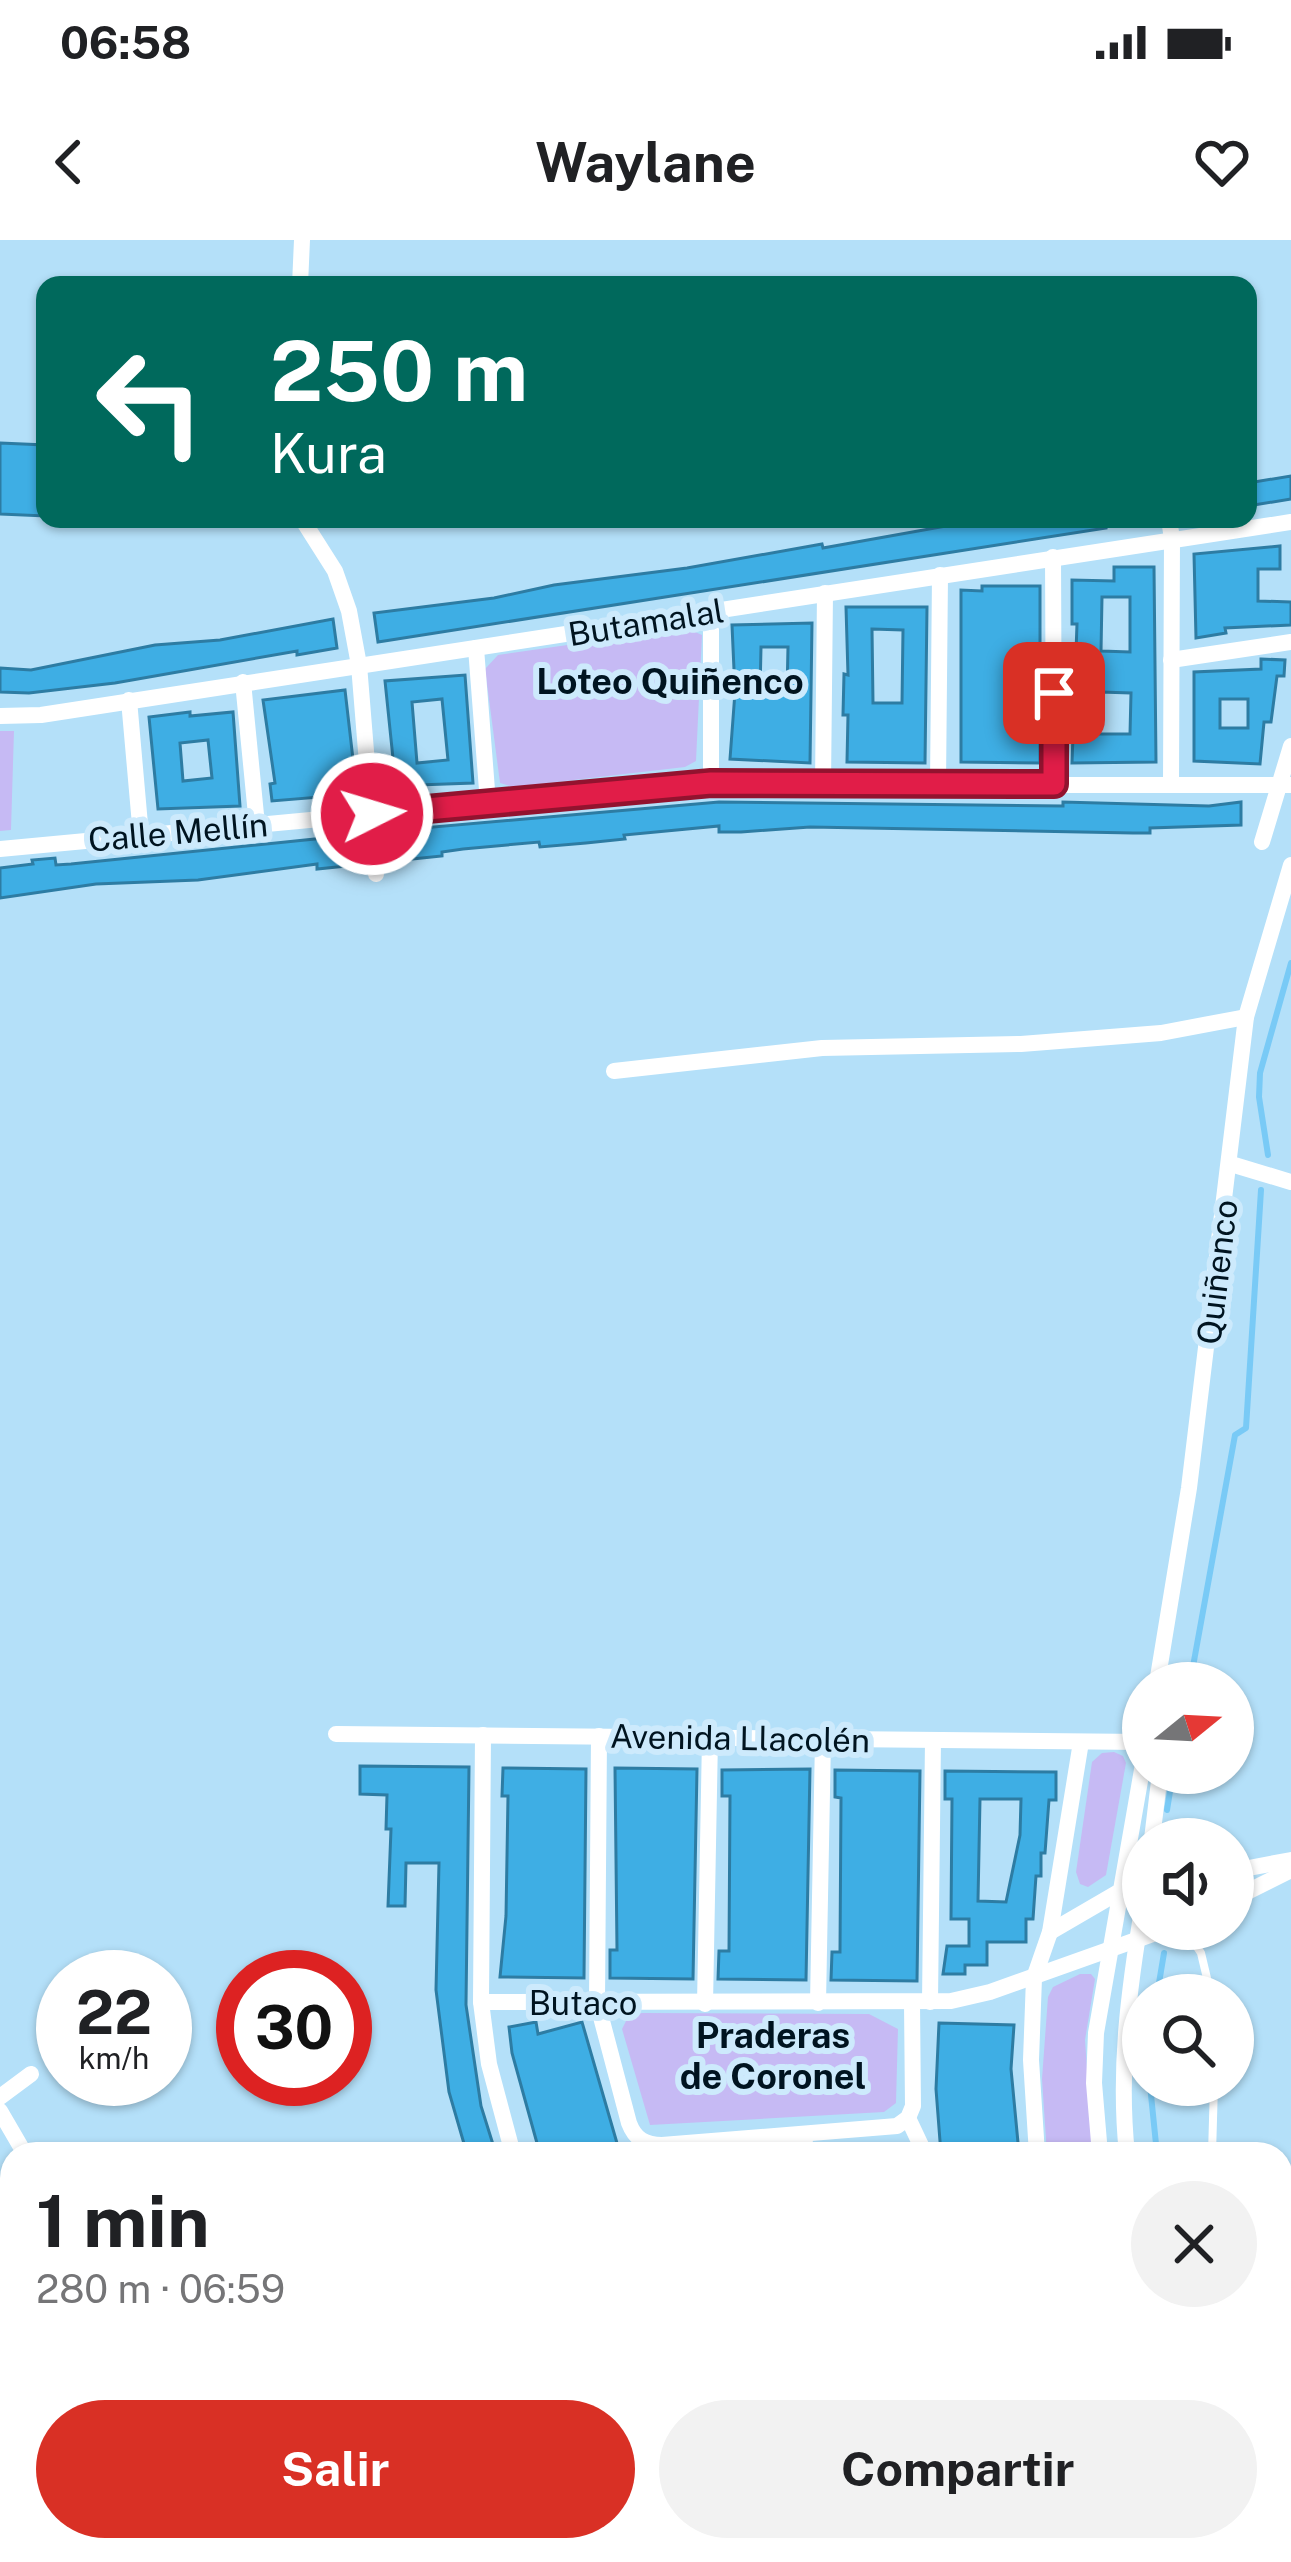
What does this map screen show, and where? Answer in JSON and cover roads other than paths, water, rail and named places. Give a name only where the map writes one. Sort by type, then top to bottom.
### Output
[{"type":"street","points":[[300,276],[302,240]]},
{"type":"street","name":"Butamalal","points":[[1257,527],[1291,522]]},
{"type":"street","points":[[308,528],[335,571],[349,610],[359,665],[376,874]]},
{"type":"street","points":[[1170,528],[1171,784]]},
{"type":"street","name":"Butamalal","points":[[0,716],[26,717],[1249,528]]},
{"type":"street","points":[[1054,557],[1054,784]]},
{"type":"street","points":[[938,784],[940,575]]},
{"type":"street","points":[[824,593],[824,784]]},
{"type":"street","points":[[711,783],[712,612]]},
{"type":"street","points":[[1172,660],[1291,642]]},
{"type":"street","points":[[476,648],[488,803]]},
{"type":"street","points":[[243,682],[256,825]]},
{"type":"street","points":[[129,700],[141,836]]},
{"type":"street","points":[[1262,842],[1285,785],[1291,746]]},
{"type":"street","name":"Calle Mellín","points":[[0,849],[711,783],[1285,785]]},
{"type":"street","name":"Quiñenco","points":[[1160,1662],[1189,1488],[1246,1017],[1291,865]]},
{"type":"street","points":[[614,1071],[822,1048],[1021,1044],[1161,1033],[1246,1017]]},
{"type":"street","points":[[1231,1164],[1291,1182]]},
{"type":"street","name":"Avenida Llacolén","points":[[336,1734],[1122,1742]]},
{"type":"street","points":[[483,1735],[481,2002],[489,2064],[510,2142]]},
{"type":"street","points":[[599,1736],[597,2002],[637,2142]]},
{"type":"street","points":[[705,2004],[710,1738]]},
{"type":"street","points":[[818,2003],[823,1739]]},
{"type":"street","points":[[919,2142],[908,2118],[921,2002],[933,1740]]},
{"type":"street","points":[[1035,2142],[1031,2060],[1034,1978],[1051,1932],[1081,1742]]},
{"type":"street","points":[[1099,2142],[1094,2059],[1137,1794]]},
{"type":"street","points":[[1254,1867],[1291,1860]]},
{"type":"street","points":[[1254,1888],[1291,1870]]},
{"type":"street","points":[[1051,1932],[1122,1892]]},
{"type":"street","name":"Butaco","points":[[481,2002],[705,2004],[969,1998],[1122,1945]]},
{"type":"street","points":[[1126,2142],[1122,2070],[1135,1950]]},
{"type":"street","points":[[0,2097],[31,2074]]},
{"type":"street","points":[[0,2111],[18,2142]]},
{"type":"street","points":[[701,2142],[890,2128],[908,2118]]},
{"type":"street","points":[[805,2134],[805,2142]]},
{"type":"lane","points":[[1212,2142],[1213,2106]]},
{"type":"waterway","points":[[1268,1155],[1260,1073],[1291,963]]},
{"type":"waterway","points":[[1194,1662],[1235,1435],[1246,1428],[1261,1190]]},
{"type":"waterway","points":[[1167,1810],[1170,1794]]},
{"type":"waterway","points":[[1160,1974],[1164,1953]]},
{"type":"waterway","points":[[1152,2106],[1156,2142]]},
{"type":"district","name":"Loteo Quiñenco","points":[[670,681]]},
{"type":"district","name":"Praderas de Coronel","points":[[773,2056]]}]
